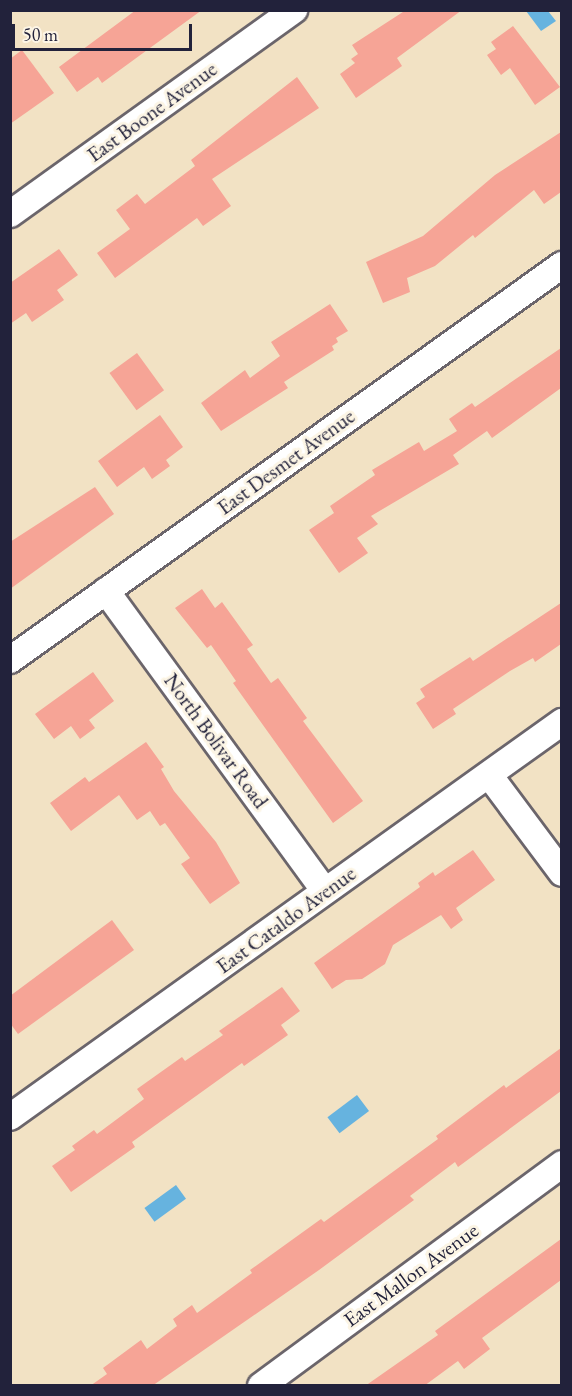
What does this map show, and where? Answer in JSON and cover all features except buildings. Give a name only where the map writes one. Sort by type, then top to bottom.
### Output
[{"type":"street","name":"East Boone Avenue","points":[[10,214],[294,10]]},
{"type":"street","name":"East Desmet Avenue","points":[[10,660],[561,265]]},
{"type":"street","name":"North Bolivar Road","points":[[106,591],[325,891]]},
{"type":"street","name":"East Cataldo Avenue","points":[[10,1117],[561,722]]},
{"type":"street","points":[[489,775],[561,873]]},
{"type":"street","name":"East Mallon Avenue","points":[[261,1386],[561,1164]]},
{"type":"water","points":[[526,11],[548,11],[556,21],[541,31]]},
{"type":"water","points":[[357,1095],[369,1111],[339,1133],[327,1117]]},
{"type":"water","points":[[176,1185],[186,1199],[154,1222],[144,1208]]}]
